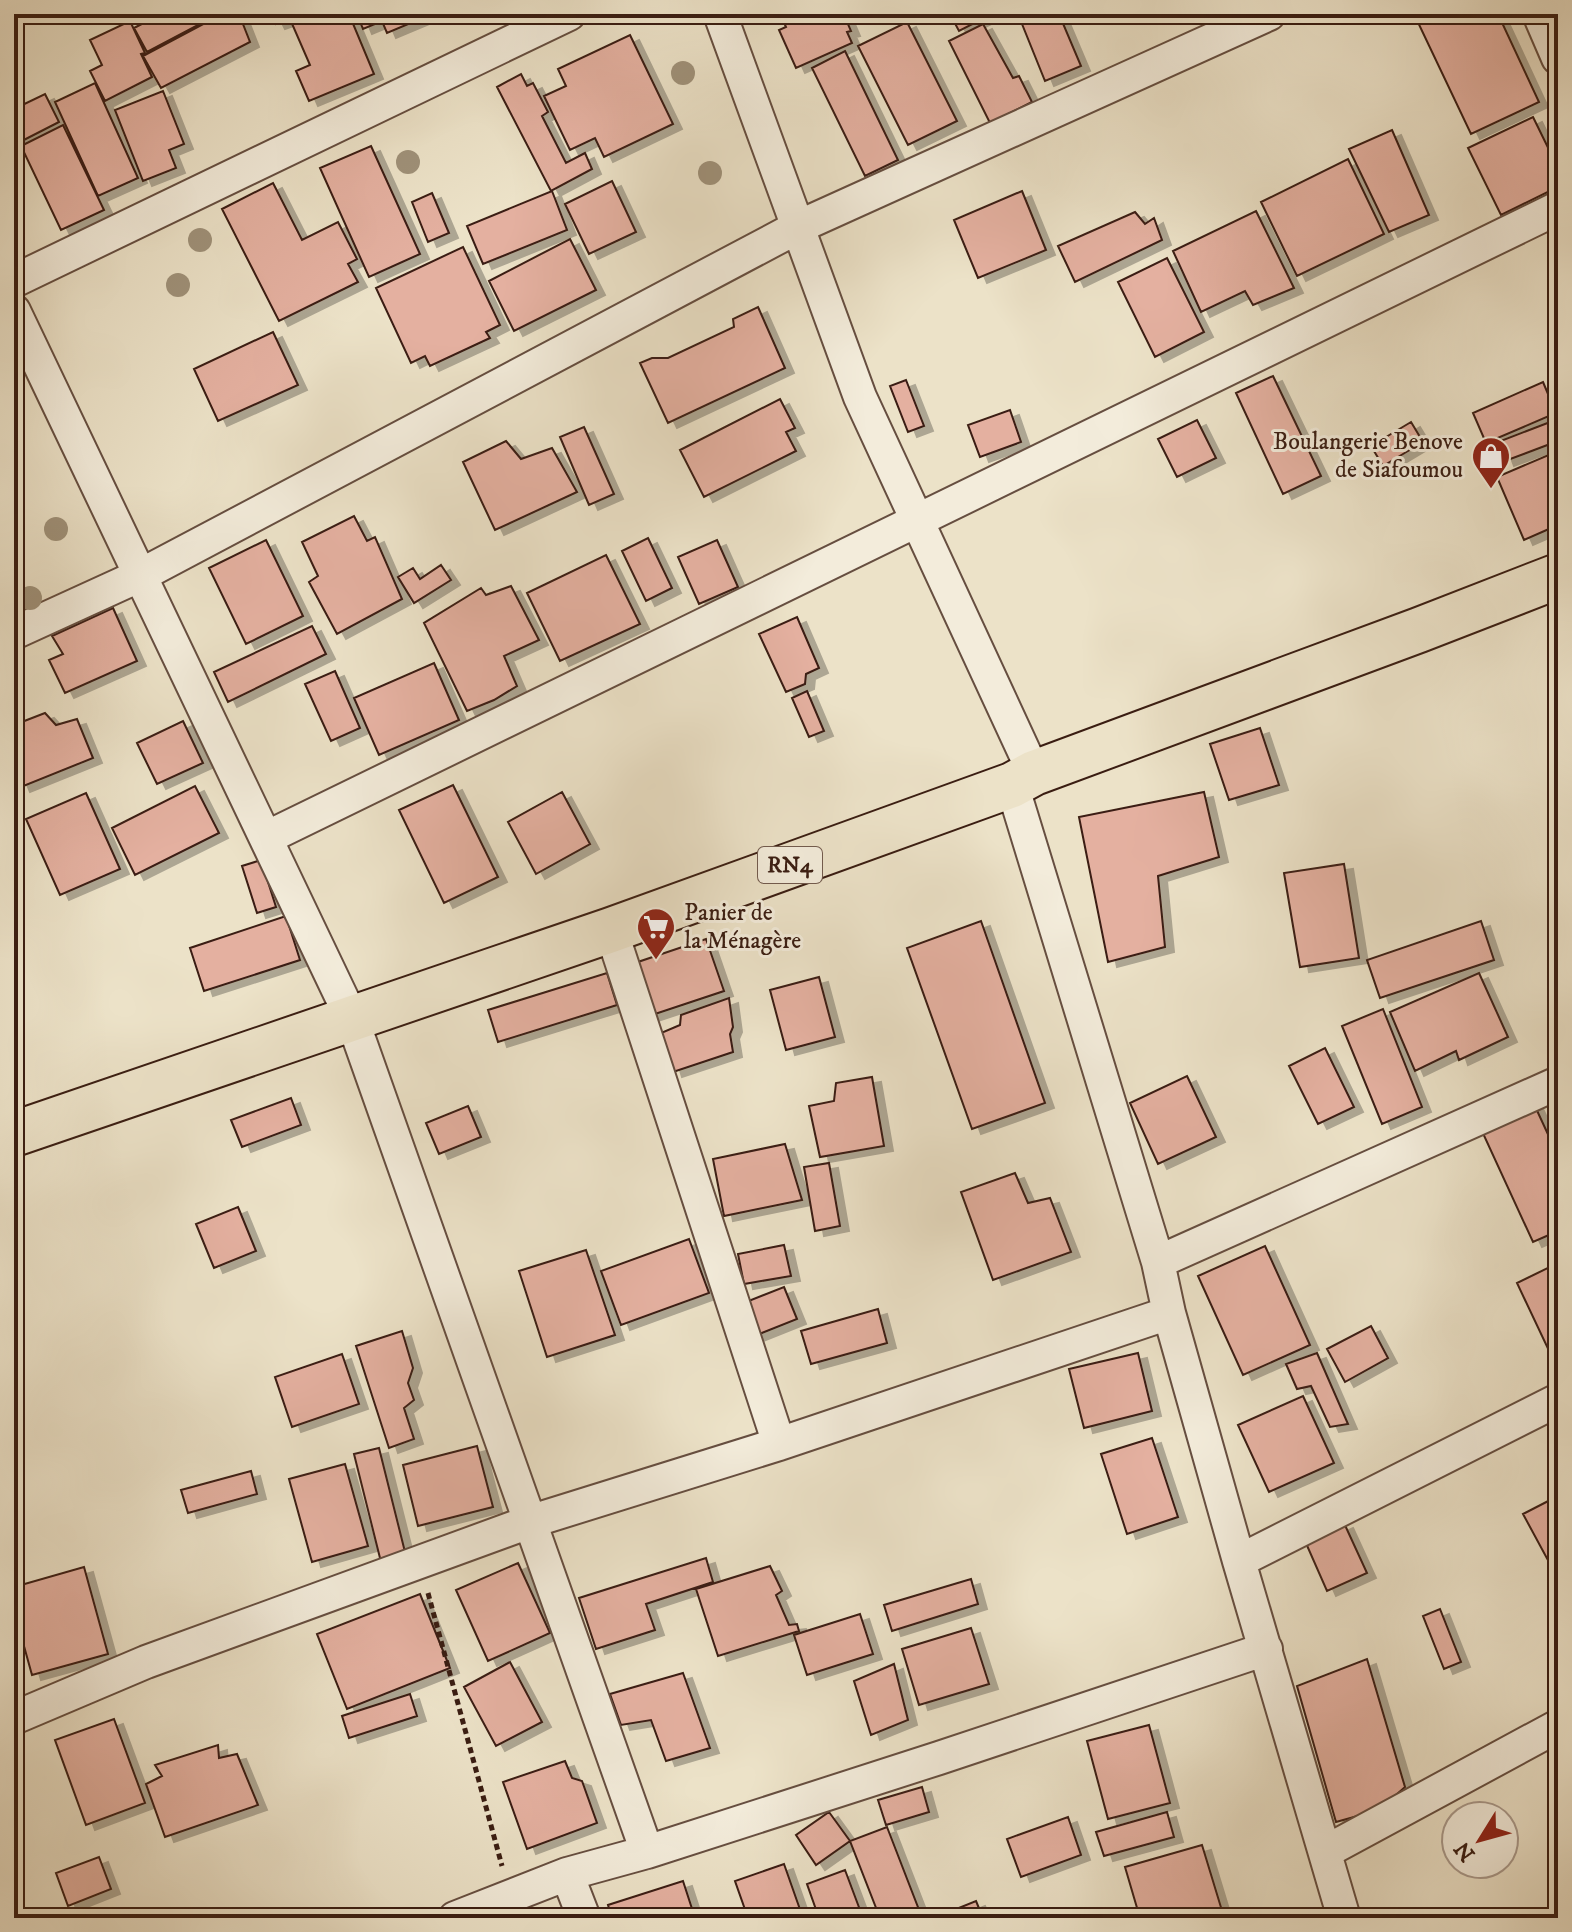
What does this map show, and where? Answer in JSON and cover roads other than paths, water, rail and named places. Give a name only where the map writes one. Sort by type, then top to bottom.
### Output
[{"type":"highway","name":"RN4","points":[[14,1134],[611,930],[1023,779],[1558,576]]},
{"type":"street","points":[[14,281],[569,14]]},
{"type":"street","points":[[720,14],[860,397],[916,521],[1023,779],[1158,1262],[1169,1313],[1344,1918]]},
{"type":"street","points":[[14,633],[141,575],[798,227],[1269,14]]},
{"type":"street","points":[[1539,14],[1558,58]]},
{"type":"street","points":[[266,838],[1558,208]]},
{"type":"street","points":[[14,311],[352,1019],[647,1852]]},
{"type":"street","points":[[611,930],[779,1444]]},
{"type":"street","points":[[1158,1262],[1558,1083]]},
{"type":"street","points":[[14,1718],[146,1662],[532,1521],[779,1444],[1169,1313]]},
{"type":"street","points":[[1239,1561],[1558,1400]]},
{"type":"street","points":[[455,1918],[567,1874],[647,1852],[1266,1649]]},
{"type":"street","points":[[1325,1852],[1558,1726]]},
{"type":"street","points":[[567,1874],[584,1918]]},
{"type":"place","name":"Boulangerie Benove de Siafoumou","points":[[1491,490]]},
{"type":"place","name":"Panier de la Ménagère","points":[[656,961]]}]
